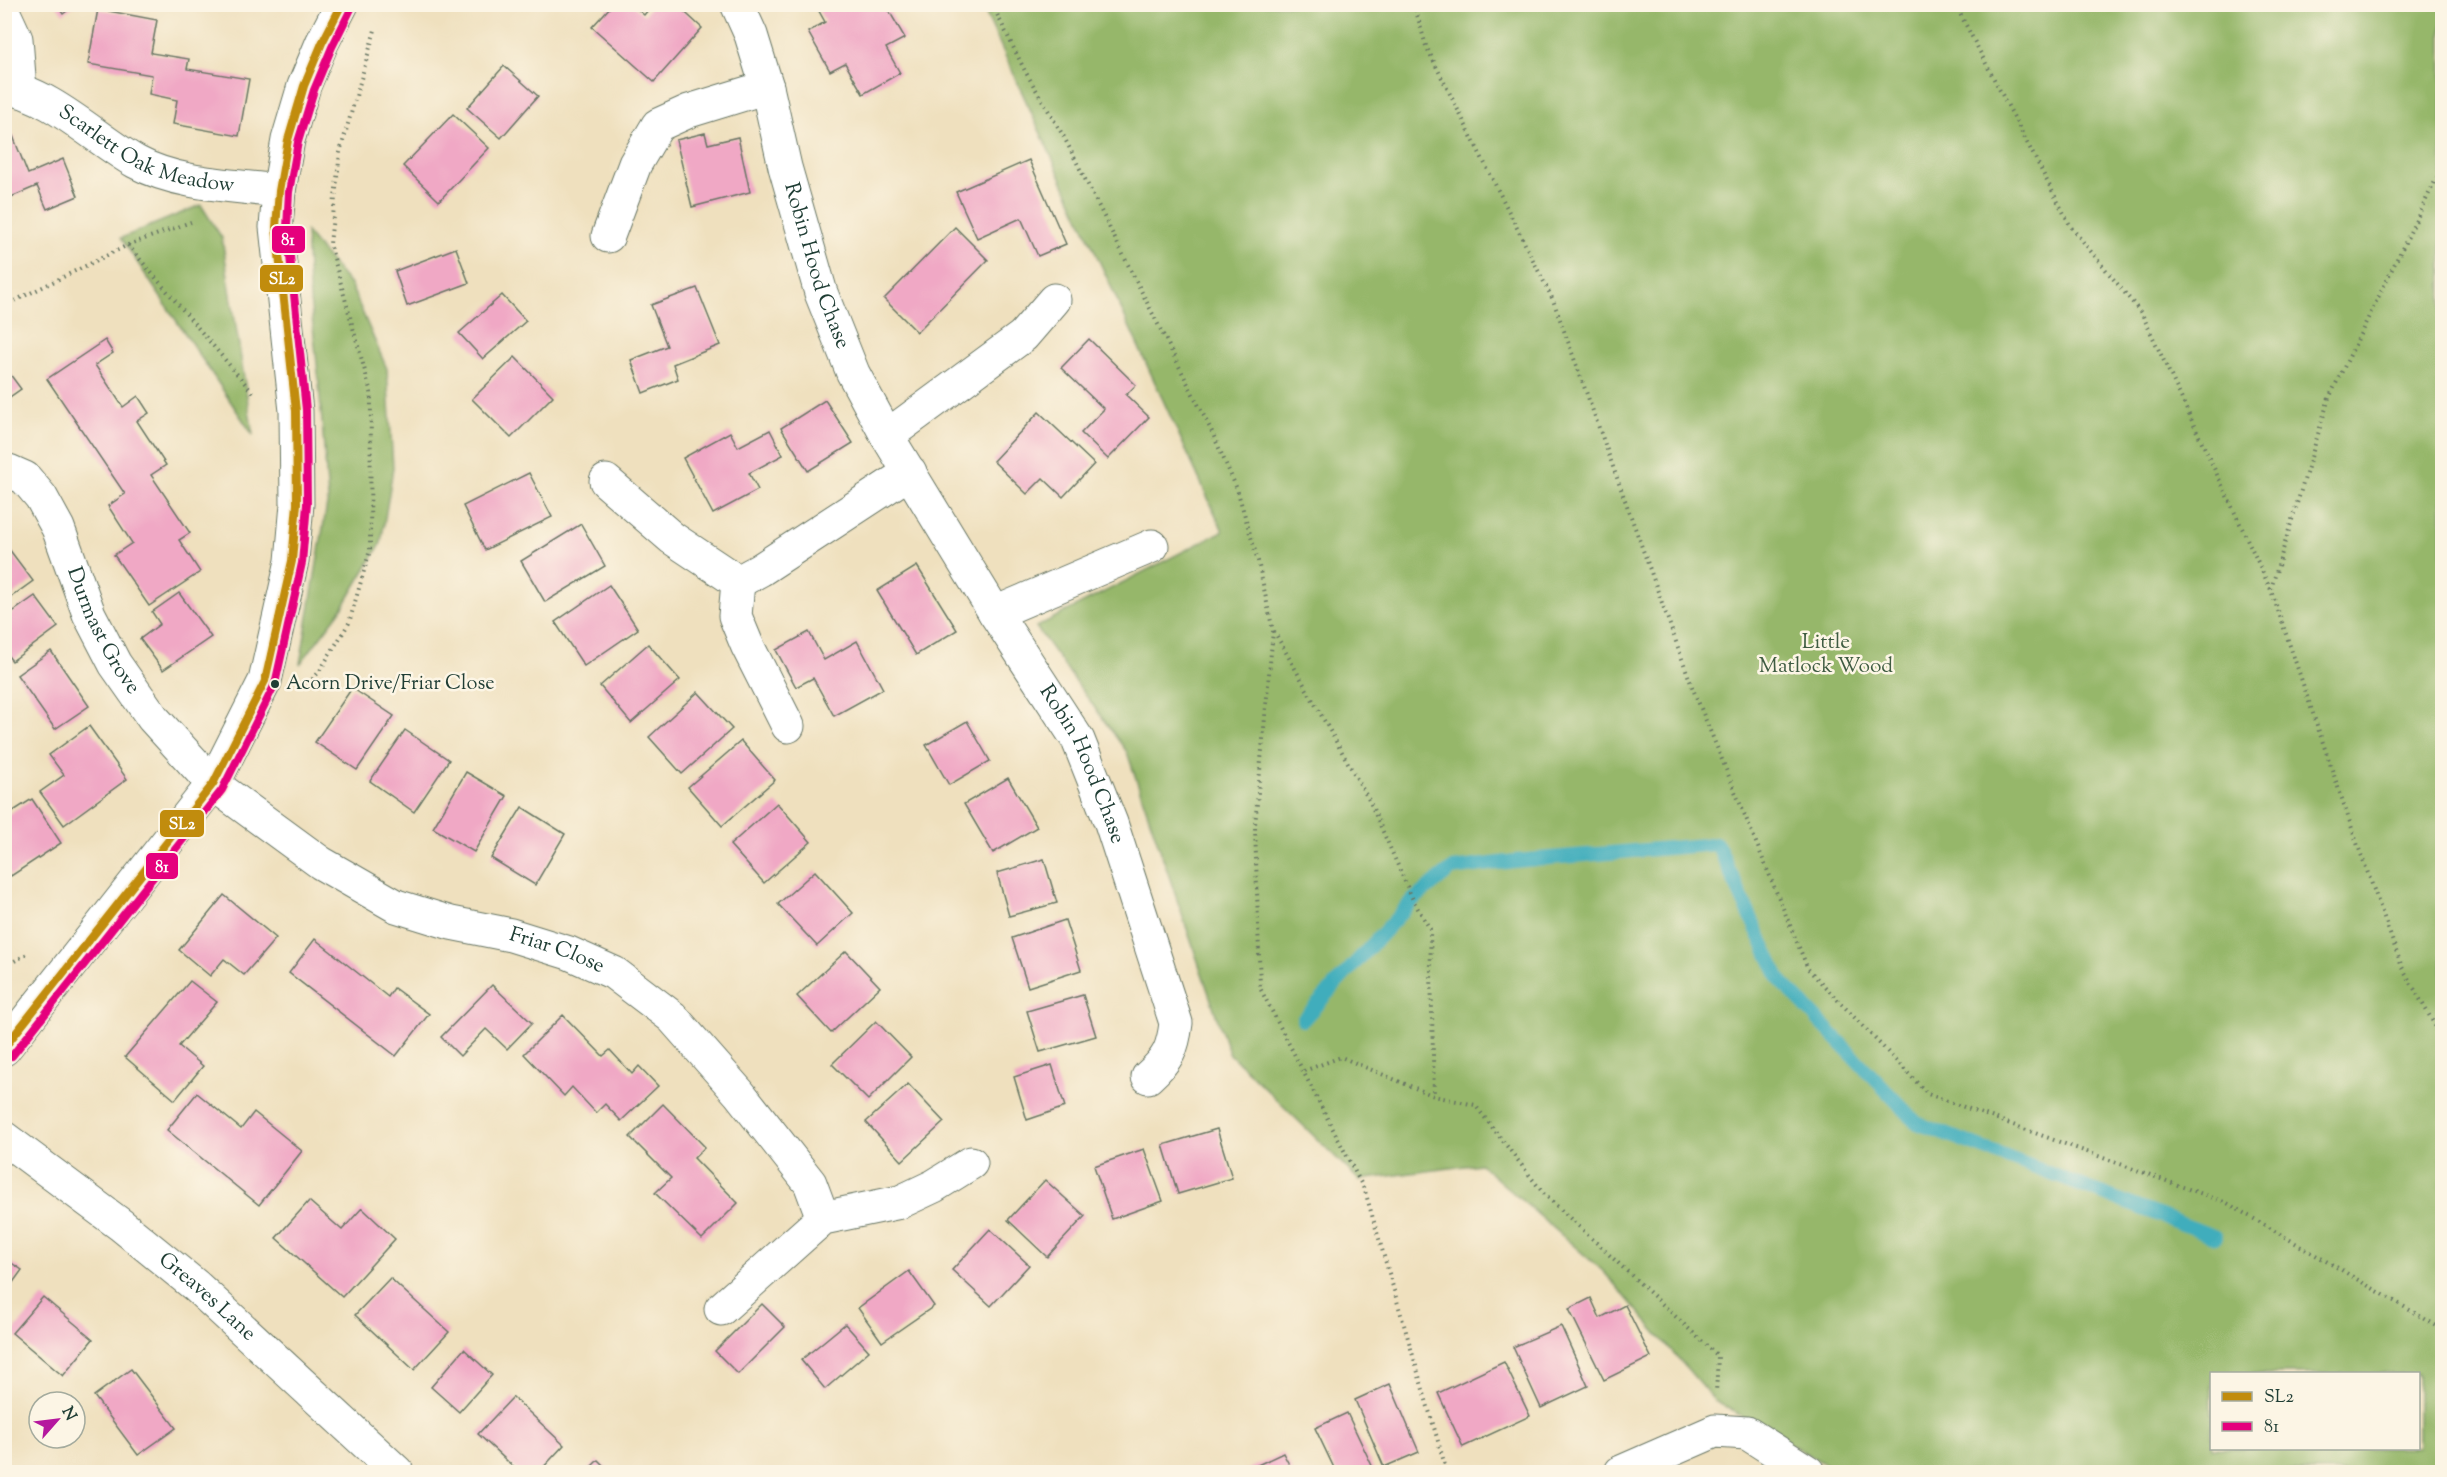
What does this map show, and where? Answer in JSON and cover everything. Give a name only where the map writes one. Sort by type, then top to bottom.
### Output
[{"type":"street","points":[[4,1049],[213,784],[265,681],[292,561],[297,504],[296,411],[276,227],[279,191],[288,140],[304,86],[342,4]]},
{"type":"street","name":"Robin Hood Chase","points":[[737,4],[751,35],[767,87],[785,167],[820,293],[853,373],[887,436],[995,614],[1078,741],[1111,823],[1176,1023],[1173,1045],[1163,1064],[1149,1077]]},
{"type":"street","name":"Scarlett Oak Meadow","points":[[4,13],[16,39],[12,88],[48,103],[137,162],[173,176],[279,191]]},
{"type":"street","points":[[608,236],[635,164],[658,125],[689,111],[767,87]]},
{"type":"street","points":[[887,436],[1023,336],[1054,300]]},
{"type":"street","name":"Durmast Grove","points":[[9,471],[25,478],[41,497],[58,528],[89,614],[115,664],[153,718],[213,784]]},
{"type":"street","points":[[738,582],[910,472]]},
{"type":"street","points":[[606,481],[672,538],[738,582]]},
{"type":"street","points":[[995,614],[1152,546]]},
{"type":"street","points":[[738,582],[735,616],[747,645],[789,726]]},
{"type":"street","name":"Friar Close","points":[[213,784],[321,863],[396,906],[451,923],[511,934],[569,953],[614,973],[672,1017],[739,1093],[810,1183],[823,1218]]},
{"type":"street","name":"Greaves Lane","points":[[4,1138],[121,1225],[196,1286],[397,1473]]},
{"type":"street","points":[[721,1309],[823,1218],[900,1202],[934,1186],[971,1163]]},
{"type":"street","points":[[1621,1473],[1715,1431],[1747,1433],[1808,1473]]},
{"type":"path","points":[[992,4],[1025,71],[1064,136],[1212,432],[1237,489],[1258,561],[1273,631],[1255,825],[1260,988],[1365,1191],[1447,1473]]},
{"type":"path","points":[[1414,4],[1426,46],[1553,300],[1692,689],[1808,969],[1928,1094],[2227,1203],[2442,1329]]},
{"type":"path","points":[[1955,4],[2071,227],[2142,314],[2271,590],[2357,843],[2402,967],[2442,1038]]},
{"type":"path","points":[[303,689],[319,672],[349,623],[370,550],[371,393],[330,244],[340,152],[376,26]]},
{"type":"path","points":[[2271,590],[2329,398],[2442,167]]},
{"type":"path","points":[[4,306],[128,245],[193,221]]},
{"type":"path","points":[[128,245],[258,399]]},
{"type":"path","points":[[1273,631],[1370,802],[1413,900],[1430,929],[1434,1096]]},
{"type":"path","points":[[1304,1071],[1341,1057],[1434,1096],[1475,1105],[1544,1194],[1718,1356],[1715,1431]]},
{"type":"green space","name":"Little Matlock Wood","points":[[982,5],[2442,5],[2442,1472],[1839,1472],[1715,1401],[1604,1272],[1480,1164],[1359,1180],[1229,1053],[1127,752],[1036,627],[1223,531]]},
{"type":"green space","points":[[201,205],[222,238],[253,435],[121,238]]},
{"type":"green space","points":[[306,232],[351,286],[387,369],[393,468],[381,543],[343,607],[300,664],[328,498]]},
{"type":"building","points":[[56,4],[76,4],[63,14]]},
{"type":"building","points":[[613,4],[631,4],[644,15],[653,4],[676,4],[702,28],[654,82],[592,27]]},
{"type":"building","points":[[815,4],[885,4],[905,38],[886,48],[900,73],[863,94],[845,63],[830,71],[808,32],[825,22]]},
{"type":"building","points":[[98,9],[157,20],[151,53],[189,59],[187,69],[249,79],[239,136],[173,124],[177,100],[149,94],[152,75],[88,64]]},
{"type":"building","points":[[504,66],[538,96],[501,138],[467,108]]},
{"type":"building","points":[[453,114],[489,148],[439,201],[403,166]]},
{"type":"building","points":[[705,133],[708,144],[738,137],[750,192],[692,207],[676,140]]},
{"type":"building","points":[[13,136],[28,174],[63,159],[78,196],[47,209],[37,186],[4,200],[4,139]]},
{"type":"building","points":[[1029,160],[1066,244],[1038,256],[1021,218],[977,238],[956,192]]},
{"type":"building","points":[[955,227],[988,260],[917,332],[884,299]]},
{"type":"building","points":[[456,248],[469,283],[407,306],[395,271]]},
{"type":"building","points":[[697,288],[720,345],[673,364],[678,379],[643,393],[631,360],[667,346],[651,305]]},
{"type":"building","points":[[502,295],[526,321],[483,359],[459,333]]},
{"type":"building","points":[[1089,339],[1136,385],[1126,395],[1149,417],[1108,459],[1081,433],[1104,409],[1061,368]]},
{"type":"building","points":[[105,340],[113,353],[95,365],[123,407],[138,396],[149,413],[137,421],[166,465],[151,475],[190,533],[179,540],[200,572],[149,606],[114,555],[132,543],[108,506],[125,494],[47,379]]},
{"type":"building","points":[[515,357],[553,396],[511,438],[472,399]]},
{"type":"building","points":[[4,366],[21,389],[4,401]]},
{"type":"building","points":[[825,400],[853,443],[808,471],[781,428]]},
{"type":"building","points":[[1039,412],[1094,464],[1063,497],[1043,478],[1027,494],[993,461]]},
{"type":"building","points":[[770,430],[783,455],[749,473],[758,490],[713,514],[683,458],[730,432],[738,447]]},
{"type":"building","points":[[529,473],[552,517],[485,550],[463,506]]},
{"type":"building","points":[[581,524],[605,566],[545,602],[521,561]]},
{"type":"building","points":[[9,549],[33,581],[4,602],[4,552]]},
{"type":"building","points":[[917,566],[957,630],[916,655],[877,591]]},
{"type":"building","points":[[609,585],[638,629],[584,666],[555,622]]},
{"type":"building","points":[[179,593],[211,637],[163,670],[140,639],[160,624],[152,612]]},
{"type":"building","points":[[35,596],[58,627],[12,661],[4,651],[4,618]]},
{"type":"building","points":[[809,632],[824,660],[857,641],[883,689],[834,716],[813,678],[796,687],[776,650]]},
{"type":"building","points":[[648,644],[680,680],[631,723],[600,686]]},
{"type":"building","points":[[51,651],[89,706],[55,729],[17,675]]},
{"type":"building","points":[[352,688],[394,716],[357,770],[315,742]]},
{"type":"building","points":[[698,692],[732,729],[682,774],[649,737]]},
{"type":"building","points":[[967,721],[990,761],[949,785],[926,745]]},
{"type":"building","points":[[89,726],[127,779],[64,825],[40,792],[64,775],[49,755]]},
{"type":"building","points":[[405,730],[449,760],[414,812],[370,781]]},
{"type":"building","points":[[741,741],[775,780],[722,826],[688,787]]},
{"type":"building","points":[[466,772],[507,796],[474,852],[433,828]]},
{"type":"building","points":[[1008,778],[1037,827],[993,853],[964,804]]},
{"type":"building","points":[[32,799],[61,843],[11,876],[4,866],[4,817]]},
{"type":"building","points":[[777,803],[811,842],[764,883],[730,845]]},
{"type":"building","points":[[522,807],[565,834],[535,885],[491,858]]},
{"type":"building","points":[[1044,859],[1057,903],[1009,916],[997,873]]},
{"type":"building","points":[[815,871],[853,913],[817,946],[778,904]]},
{"type":"building","points":[[224,895],[276,938],[244,975],[224,959],[210,976],[179,950]]},
{"type":"building","points":[[1065,920],[1081,970],[1028,987],[1012,938]]},
{"type":"building","points":[[315,939],[388,997],[394,988],[429,1014],[396,1056],[289,973]]},
{"type":"building","points":[[846,951],[880,987],[831,1033],[797,996]]},
{"type":"building","points":[[190,981],[217,1002],[179,1046],[203,1066],[175,1100],[125,1057]]},
{"type":"building","points":[[492,985],[532,1023],[507,1049],[486,1029],[460,1056],[441,1037]]},
{"type":"building","points":[[1083,995],[1096,1036],[1040,1052],[1027,1011]]},
{"type":"building","points":[[563,1015],[603,1056],[610,1050],[632,1074],[639,1066],[658,1086],[621,1121],[605,1104],[596,1113],[572,1087],[564,1096],[524,1054]]},
{"type":"building","points":[[876,1021],[911,1057],[868,1100],[832,1064]]},
{"type":"building","points":[[1052,1065],[1065,1107],[1027,1120],[1014,1077]]},
{"type":"building","points":[[908,1084],[944,1122],[902,1161],[866,1122]]},
{"type":"building","points":[[197,1093],[241,1129],[254,1112],[302,1151],[259,1205],[167,1130]]},
{"type":"building","points":[[663,1104],[705,1147],[694,1158],[738,1203],[702,1239],[655,1193],[671,1178],[630,1137]]},
{"type":"building","points":[[1217,1129],[1232,1178],[1178,1194],[1163,1145]]},
{"type":"building","points":[[1144,1149],[1163,1201],[1112,1219],[1094,1166]]},
{"type":"building","points":[[1045,1180],[1085,1216],[1047,1257],[1008,1220]]},
{"type":"building","points":[[309,1201],[342,1230],[362,1208],[395,1239],[342,1297],[276,1238]]},
{"type":"building","points":[[990,1229],[1029,1265],[991,1306],[952,1270]]},
{"type":"building","points":[[4,1258],[22,1270],[4,1295]]},
{"type":"building","points":[[909,1271],[934,1306],[882,1342],[858,1308]]},
{"type":"building","points":[[390,1278],[449,1332],[414,1370],[355,1315]]},
{"type":"building","points":[[43,1297],[93,1339],[63,1376],[12,1333]]},
{"type":"building","points":[[1591,1298],[1600,1318],[1625,1305],[1651,1357],[1604,1380],[1569,1309]]},
{"type":"building","points":[[762,1304],[785,1327],[738,1374],[715,1351]]},
{"type":"building","points":[[845,1324],[869,1351],[825,1389],[801,1360]]},
{"type":"building","points":[[1561,1326],[1588,1386],[1541,1408],[1513,1347]]},
{"type":"building","points":[[464,1349],[492,1375],[459,1412],[431,1387]]},
{"type":"building","points":[[1504,1362],[1530,1416],[1463,1447],[1438,1393]]},
{"type":"building","points":[[131,1369],[176,1428],[138,1455],[94,1396]]},
{"type":"building","points":[[1390,1384],[1419,1452],[1384,1467],[1355,1400]]},
{"type":"building","points":[[513,1397],[564,1445],[539,1472],[519,1472],[478,1434]]},
{"type":"building","points":[[1347,1413],[1375,1472],[1336,1472],[1315,1428]]},
{"type":"building","points":[[1283,1453],[1293,1472],[1243,1472]]},
{"type":"building","points":[[598,1460],[610,1472],[586,1472]]},
{"type":"waterway","points":[[1303,1020],[1413,900],[1452,869],[1515,861],[1717,844],[1780,980],[1917,1123],[2216,1237]]},
{"type":"transit line","name":"SL2","points":[[4,1048],[213,784],[265,681],[292,561],[297,504],[296,411],[276,227],[279,191],[288,140],[304,86],[342,4]]},
{"type":"transit line","name":"81","points":[[12,1056],[222,790],[275,684],[302,563],[307,504],[306,410],[287,227],[289,192],[298,142],[314,90],[351,9]]},
{"type":"place","name":"Acorn Drive/Friar Close","points":[[275,684]]}]
